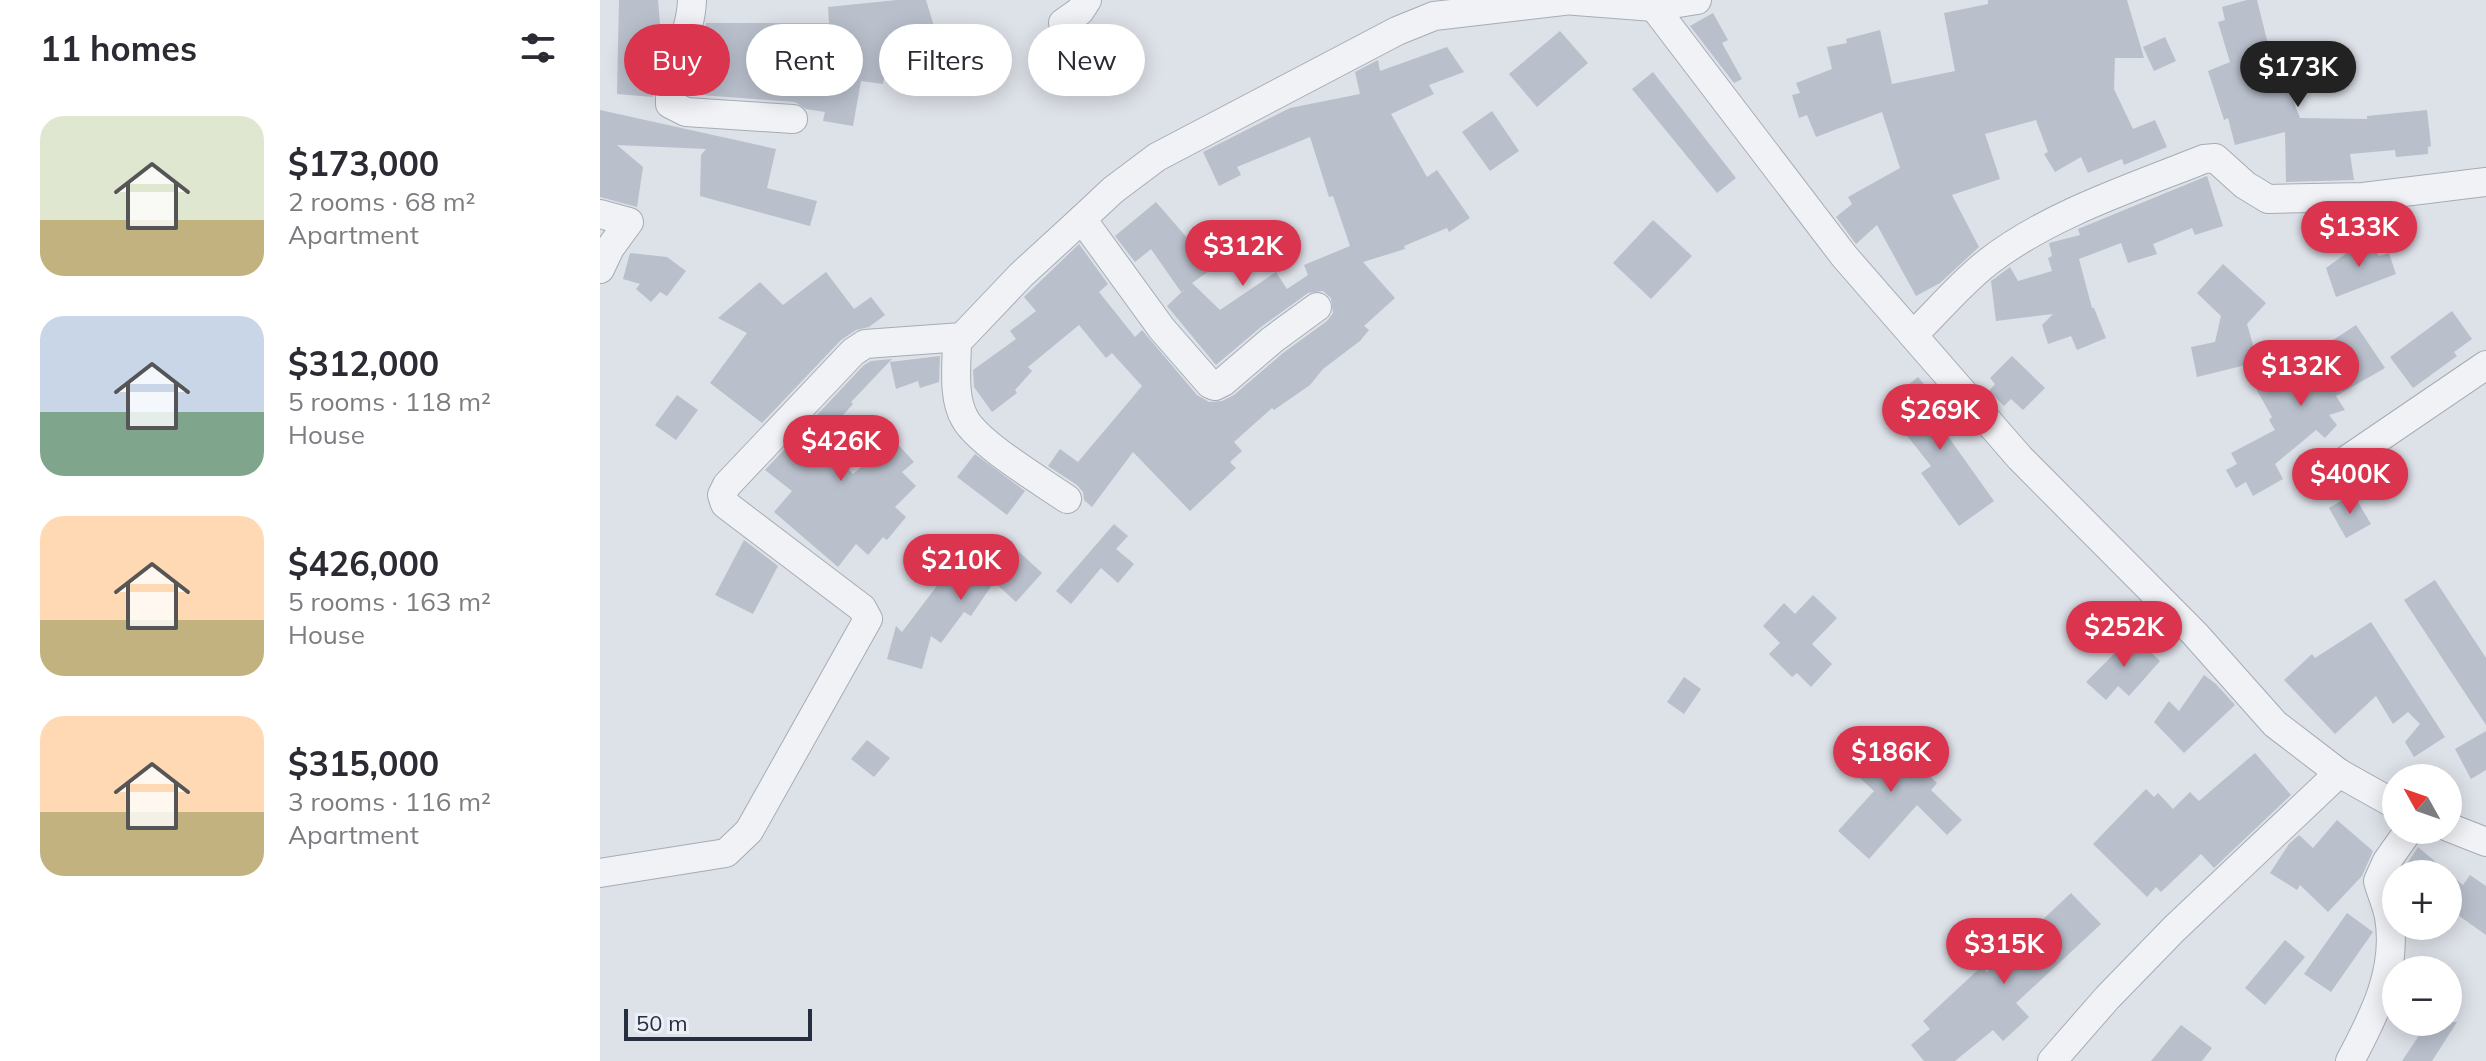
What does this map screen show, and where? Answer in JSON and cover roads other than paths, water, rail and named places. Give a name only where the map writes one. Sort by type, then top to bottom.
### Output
[{"type":"street","points":[[692,0],[671,87],[670,104],[686,112],[793,119]]},
{"type":"street","points":[[1063,23],[1080,11],[1087,0]]},
{"type":"street","points":[[600,873],[726,853],[737,845],[749,831],[868,619],[862,608],[725,504],[722,495],[727,485],[853,352],[865,344],[957,339],[968,332],[1021,275],[1113,190],[1157,157],[1397,31],[1434,16],[1563,1],[1654,7],[1697,0]]},
{"type":"street","points":[[1654,7],[1844,256],[2020,458],[2195,634],[2275,724],[2339,773],[2382,797]]},
{"type":"street","points":[[1913,335],[1988,262],[2015,245],[2060,219],[2204,159],[2215,158],[2245,185],[2268,199],[2363,197],[2486,182]]},
{"type":"street","points":[[600,214],[629,222],[610,248],[600,269]]},
{"type":"street","points":[[1082,219],[1162,329],[1215,386],[1317,307]]},
{"type":"street","points":[[957,339],[957,389],[965,419],[987,442],[1067,499]]},
{"type":"street","points":[[2345,461],[2486,365]]},
{"type":"street","points":[[2052,1061],[2174,929],[2339,773]]},
{"type":"street","points":[[2462,833],[2486,842]]},
{"type":"street","points":[[2350,1061],[2376,1012],[2390,965],[2389,916],[2378,881],[2399,844]]}]
